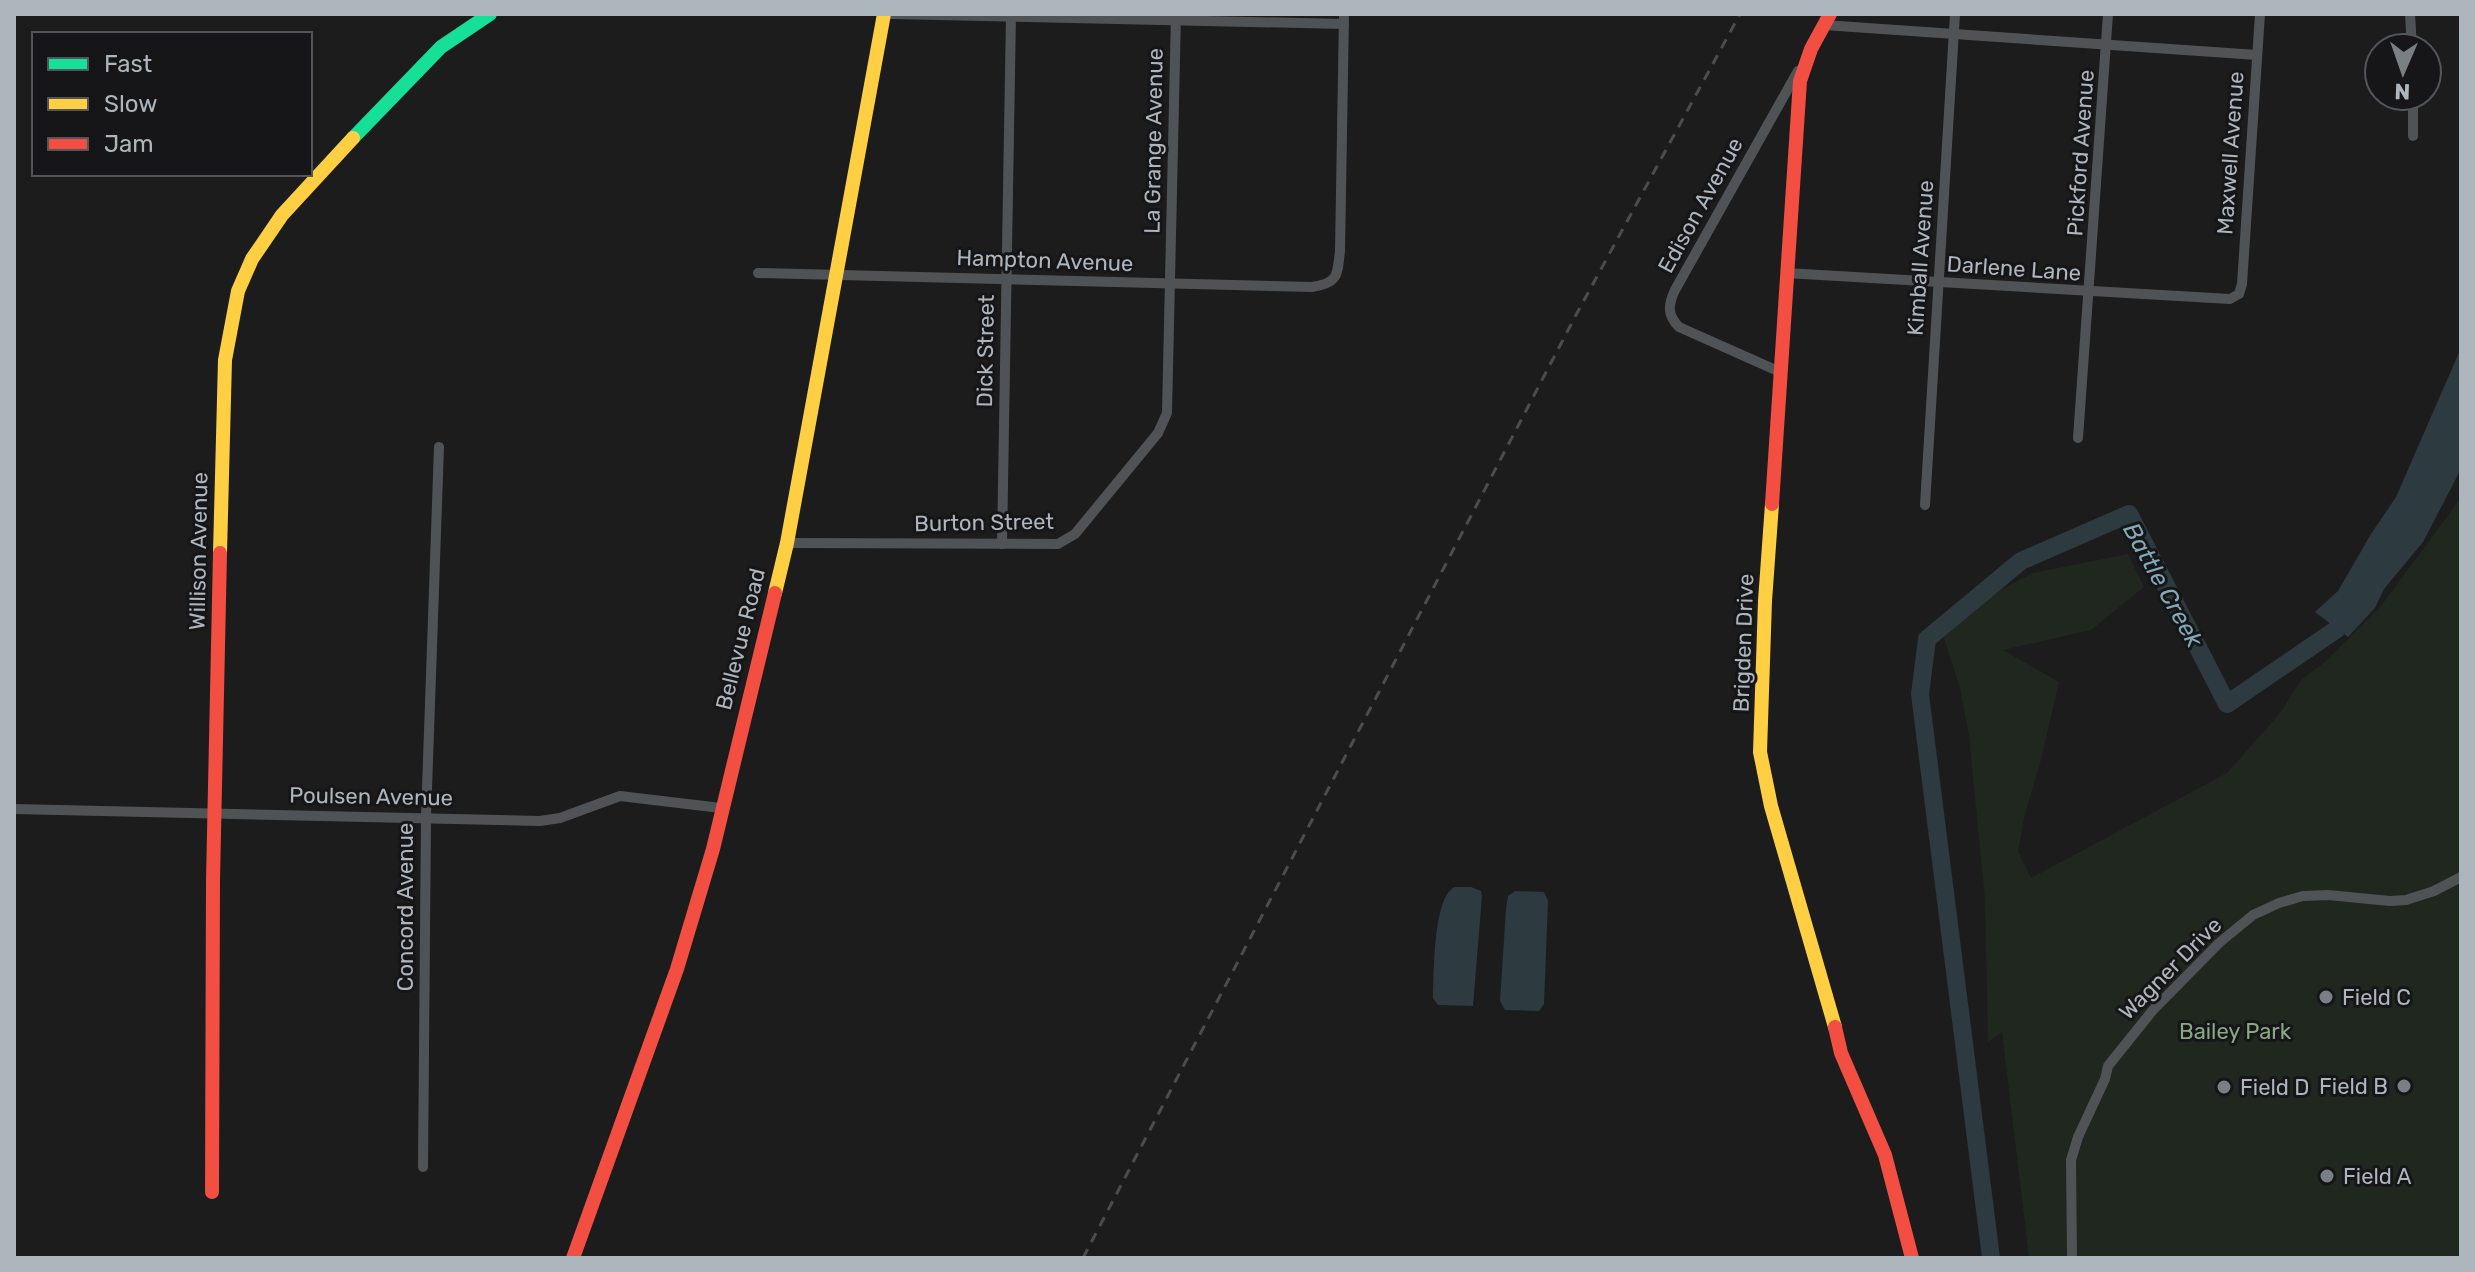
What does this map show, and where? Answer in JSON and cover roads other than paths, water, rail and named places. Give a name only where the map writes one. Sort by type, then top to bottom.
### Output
[{"type":"street","name":"Willison Avenue","points":[[212,1192],[214,813],[225,360],[232,313],[241,282],[283,214],[433,54],[474,21],[490,14]]},
{"type":"street","name":"Bellevue Road","points":[[573,1258],[677,969],[713,849],[787,543],[884,14]]},
{"type":"street","points":[[892,14],[1344,19]]},
{"type":"street","name":"Kimball Avenue","points":[[1925,505],[1955,14]]},
{"type":"street","name":"Pickford Avenue","points":[[2078,438],[2108,14]]},
{"type":"street","name":"Maxwell Avenue","points":[[2239,294],[2260,14]]},
{"type":"street","name":"Dick Street","points":[[1002,544],[1010,15]]},
{"type":"street","name":"La Grange Avenue","points":[[1167,413],[1176,18]]},
{"type":"street","name":"Hampton Avenue","points":[[758,273],[1312,287],[1331,282],[1337,275],[1340,251],[1344,19]]},
{"type":"street","points":[[1827,19],[1954,36],[2107,43],[2257,55]]},
{"type":"street","name":"Brigden Drive","points":[[1827,19],[1811,49],[1800,81],[1765,601],[1760,752],[1771,806],[1824,984],[1841,1053],[1885,1155],[1912,1258]]},
{"type":"street","name":"Edison Avenue","points":[[1780,372],[1679,327],[1670,315],[1669,307],[1675,290],[1811,49]]},
{"type":"street","points":[[2413,112],[2413,136]]},
{"type":"street","name":"Darlene Lane","points":[[1786,273],[2222,300],[2239,294]]},
{"type":"street","name":"Burton Street","points":[[787,543],[1058,544],[1075,534],[1158,433],[1167,413]]},
{"type":"street","name":"Concord Avenue","points":[[423,1167],[426,817],[439,447]]},
{"type":"street","name":"Poulsen Avenue","points":[[14,809],[540,821],[560,818],[620,796],[721,808]]},
{"type":"street","name":"Wagner Drive","points":[[2072,1258],[2071,1160],[2108,1066],[2153,1010],[2212,950],[2253,915],[2279,903],[2303,896],[2328,895],[2406,900],[2434,891],[2461,877]]},
{"type":"waterway","name":"Battle Creek","points":[[1991,1258],[1920,694],[1927,639],[2021,561],[2129,514],[2227,704],[2337,629],[2351,609]]},
{"type":"railway","points":[[1083,1258],[1576,315],[1740,14]]},
{"type":"place","name":"Field C","points":[[2326,997]]},
{"type":"place","name":"Field B","points":[[2404,1086]]},
{"type":"place","name":"Field D","points":[[2224,1087]]},
{"type":"place","name":"Field A","points":[[2327,1176]]},
{"type":"park label","name":"Bailey Park","points":[[2235,1031]]}]
